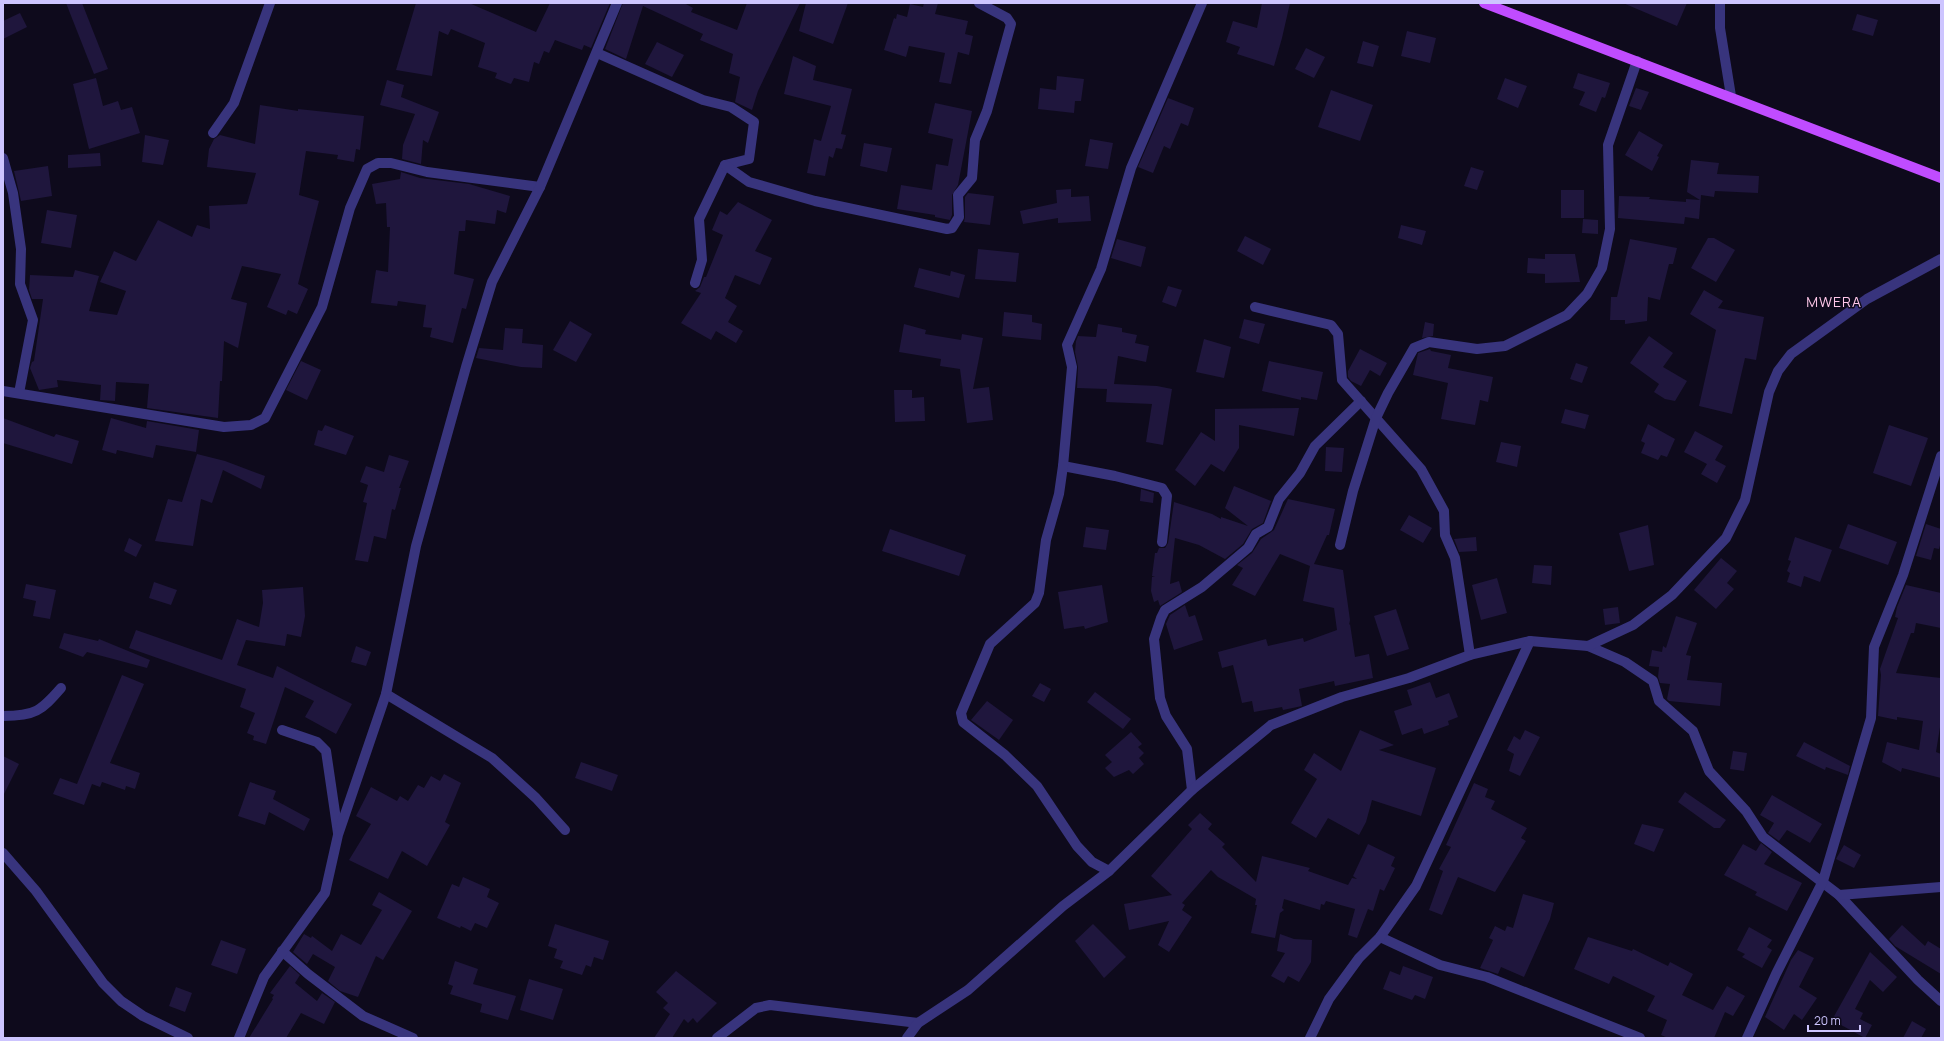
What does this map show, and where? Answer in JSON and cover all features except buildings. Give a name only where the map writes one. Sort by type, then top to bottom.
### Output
[{"type":"main road","points":[[1484,3],[1731,96],[1941,178]]},
{"type":"street","points":[[213,133],[234,103],[270,3]]},
{"type":"street","points":[[239,1038],[264,977],[325,892],[338,835],[386,694],[416,546],[468,360],[492,282],[540,187],[617,3]]},
{"type":"street","points":[[725,164],[749,182],[808,199],[939,227],[952,228],[959,218],[958,195],[972,178],[976,140],[987,111],[1011,24],[1007,18],[979,3]]},
{"type":"street","points":[[1109,871],[1092,862],[1082,851],[1036,786],[1005,755],[963,722],[961,713],[990,644],[1035,603],[1039,592],[1046,540],[1059,494],[1063,466],[1072,368],[1067,345],[1101,269],[1131,168],[1202,3]]},
{"type":"street","points":[[1720,3],[1720,28],[1731,96]]},
{"type":"street","points":[[597,53],[696,98],[731,107],[754,122],[749,159],[725,164]]},
{"type":"street","points":[[1340,545],[1353,491],[1376,418],[1388,393],[1414,348],[1429,342],[1477,349],[1505,346],[1567,315],[1587,294],[1602,268],[1610,229],[1608,145],[1637,61]]},
{"type":"street","points":[[3,158],[13,193],[21,249],[20,284],[33,320],[19,393]]},
{"type":"street","points":[[3,391],[224,428],[251,425],[265,418],[322,307],[350,208],[368,170],[378,163],[391,163],[427,172],[540,187]]},
{"type":"street","points":[[695,283],[702,260],[699,219],[725,164]]},
{"type":"street","points":[[1588,646],[1633,625],[1672,595],[1726,538],[1745,500],[1769,392],[1778,371],[1791,354],[1867,299],[1941,259]]},
{"type":"street","points":[[1256,307],[1331,325],[1338,334],[1342,380],[1421,469],[1444,511],[1445,535],[1455,558],[1470,655]]},
{"type":"street","points":[[1192,790],[1187,749],[1166,716],[1160,698],[1154,638],[1161,618],[1166,610],[1202,587],[1248,548],[1256,534],[1268,527],[1279,499],[1300,473],[1315,446],[1361,401]]},
{"type":"street","points":[[1747,1038],[1776,974],[1823,881],[1871,718],[1874,647],[1903,575],[1941,456]]},
{"type":"street","points":[[1063,466],[1116,476],[1162,488],[1167,496],[1162,542]]},
{"type":"street","points":[[1310,1038],[1328,999],[1359,958],[1380,937],[1416,886],[1530,641]]},
{"type":"street","points":[[907,1038],[918,1023],[968,990],[1063,906],[1109,871],[1192,790],[1270,725],[1342,697],[1409,678],[1470,655],[1530,641],[1588,646],[1625,662],[1653,681],[1659,700],[1693,731],[1710,771],[1746,811],[1763,837],[1823,881],[1839,895],[1918,980],[1941,1001]]},
{"type":"street","points":[[3,716],[22,716],[43,708],[61,688]]},
{"type":"street","points":[[386,694],[492,758],[536,798],[565,830]]},
{"type":"street","points":[[282,730],[317,742],[326,751],[338,835]]},
{"type":"street","points":[[3,853],[36,891],[103,983],[121,1001],[143,1016],[188,1038]]},
{"type":"street","points":[[1839,895],[1941,887]]},
{"type":"street","points":[[1380,937],[1440,965],[1488,977],[1640,1038]]},
{"type":"street","points":[[282,951],[308,974],[363,1016],[413,1038]]},
{"type":"street","points":[[717,1038],[756,1008],[770,1005],[918,1023]]},
{"type":"district","name":"MWERA","points":[[1834,302]]}]
